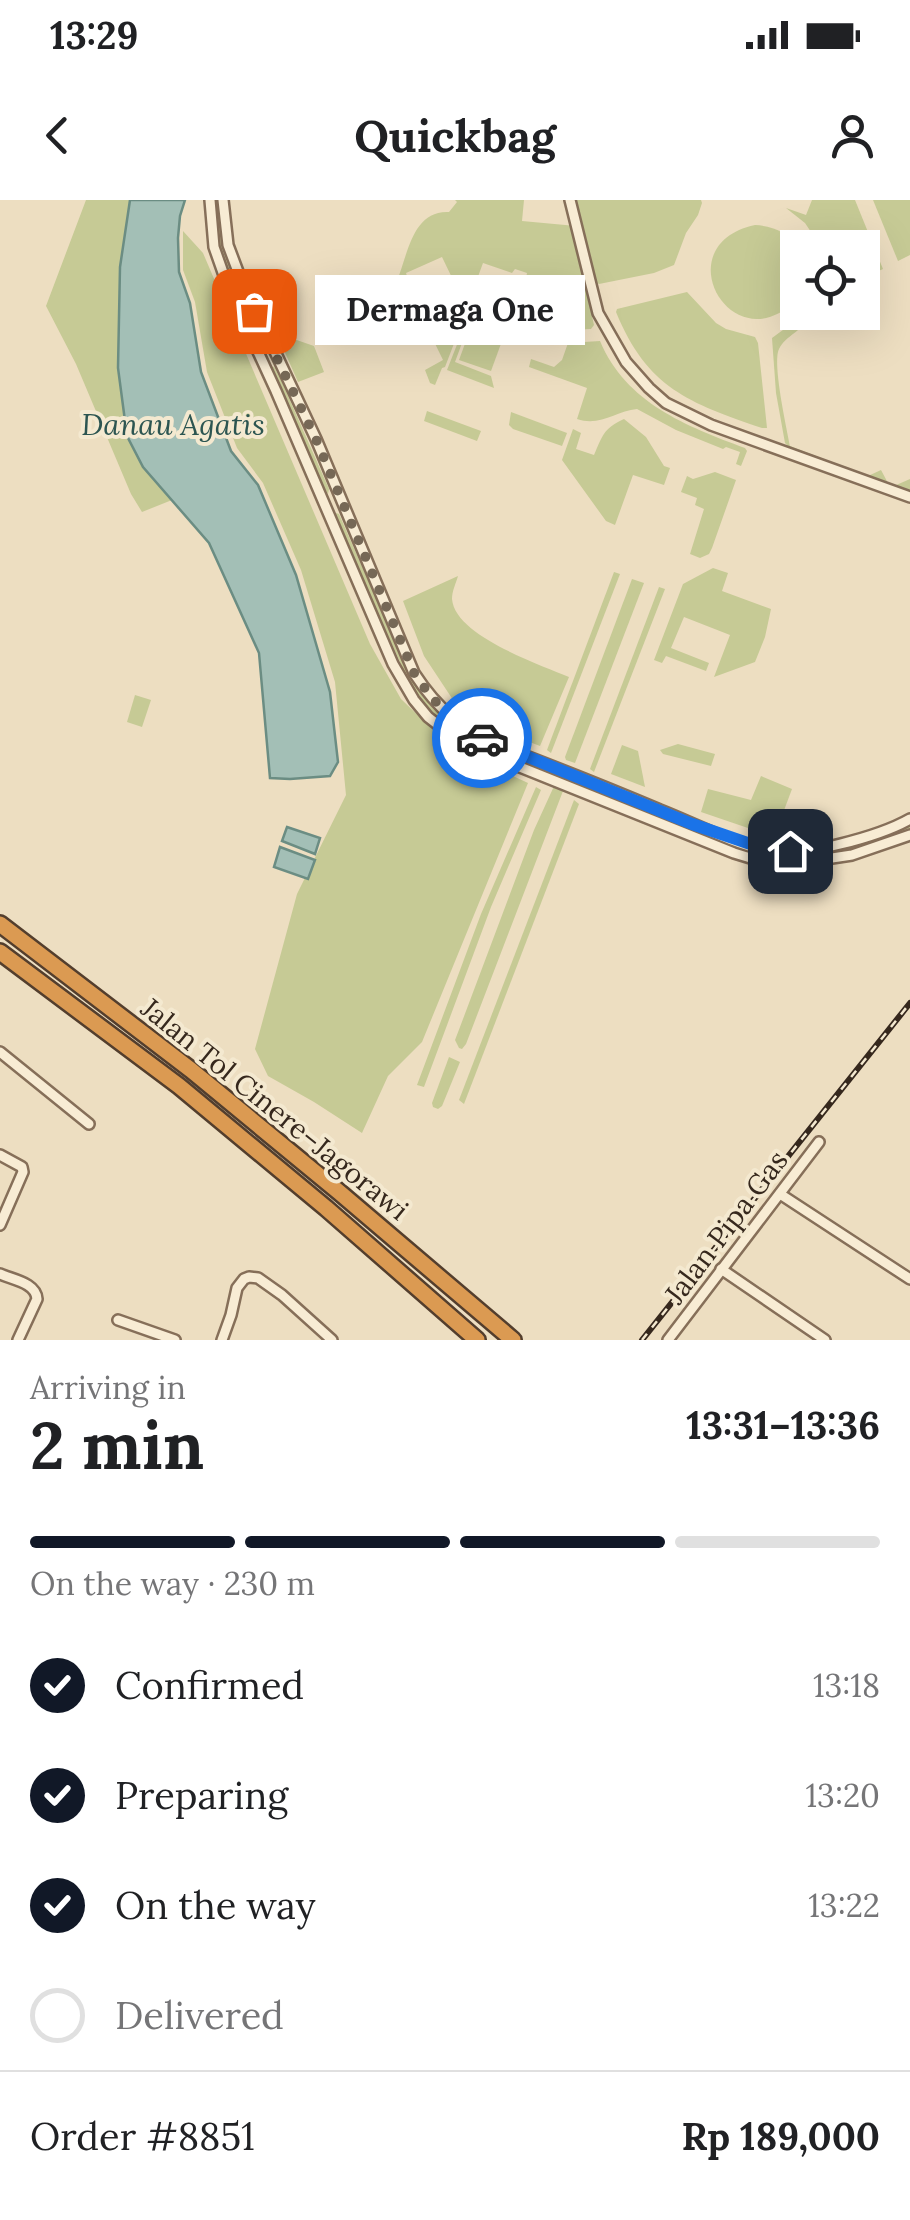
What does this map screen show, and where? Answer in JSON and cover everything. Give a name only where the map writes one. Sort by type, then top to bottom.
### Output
[{"type":"highway","name":"Jalan Tol Cinere–Jagorawi","points":[[0,924],[191,1070],[513,1340]]},
{"type":"highway","name":"Jalan Tol Cinere–Jagorawi","points":[[0,952],[179,1086],[477,1340]]},
{"type":"street","points":[[210,200],[214,246],[227,284],[393,664],[414,700],[440,728],[467,745],[595,798],[714,846],[768,863],[792,864],[852,854],[910,835]]},
{"type":"street","points":[[223,200],[228,244],[254,311],[316,439],[414,673],[438,706],[473,734],[692,824],[768,850],[836,844],[910,820]]},
{"type":"street","points":[[570,200],[598,313],[626,362],[666,403],[711,425],[910,497]]},
{"type":"street","points":[[262,359],[276,354]]},
{"type":"street","points":[[325,505],[340,500]]},
{"type":"street","points":[[0,1052],[89,1124]]},
{"type":"street","name":"Jalan Pipa Gas","points":[[670,1340],[819,1142]]},
{"type":"street","points":[[0,1155],[23,1170],[0,1225]]},
{"type":"street","points":[[780,1194],[910,1279]]},
{"type":"street","points":[[721,1269],[822,1339]]},
{"type":"street","points":[[0,1274],[32,1287],[37,1294],[18,1340]]},
{"type":"street","points":[[222,1340],[238,1284],[247,1277],[258,1278],[282,1294],[332,1340]]},
{"type":"street","points":[[118,1320],[175,1340]]},
{"type":"street","points":[[312,1340],[318,1330]]},
{"type":"green space","points":[[86,200],[130,200],[120,267],[118,368],[127,436],[143,467],[172,500],[142,512],[46,306]]},
{"type":"green space","points":[[213,200],[218,200],[225,252],[265,344],[264,350],[220,252]]},
{"type":"green space","points":[[455,200],[524,200],[522,221],[576,226],[577,251],[594,325],[591,329],[570,330],[565,294],[550,294],[552,288],[515,269],[512,273],[483,263],[476,282],[456,286],[442,257],[406,273],[409,282],[397,281],[420,226],[437,213],[449,212]]},
{"type":"green space","points":[[575,200],[702,203],[674,265],[599,284],[593,280]]},
{"type":"green space","points":[[812,200],[855,200],[867,230],[810,230],[786,208],[806,215]]},
{"type":"green space","points":[[873,200],[910,200],[910,255],[898,261]]},
{"type":"green space","points":[[755,225],[780,232],[780,311],[773,316],[750,319],[731,310],[718,295],[711,275],[714,254],[728,237]]},
{"type":"green space","points":[[183,231],[203,253],[370,644],[401,699],[452,748],[528,783],[422,1042],[388,1076],[362,1133],[268,1076],[255,1049],[297,894],[346,795],[335,682],[301,570],[263,483],[237,448],[207,372],[195,302],[183,270]]},
{"type":"green space","points":[[395,287],[411,288],[417,303],[411,318],[377,334]]},
{"type":"green space","points":[[687,292],[716,323],[755,337],[767,428],[713,410],[673,389],[642,359],[628,338],[617,309]]},
{"type":"green space","points":[[462,297],[468,307],[435,385],[430,383],[425,370],[443,360],[421,315],[415,317],[420,306],[423,312]]},
{"type":"green space","points":[[474,319],[506,330],[491,371],[459,360]]},
{"type":"green space","points":[[272,323],[290,330],[288,337],[314,346],[324,372],[298,382]]},
{"type":"green space","points":[[783,330],[797,330],[782,344],[777,356],[790,446],[868,476],[881,470],[889,485],[910,479],[910,492],[867,481],[790,448],[785,443],[772,338]]},
{"type":"green space","points":[[600,341],[625,381],[660,410],[745,448],[741,466],[736,464],[740,452],[676,430],[637,409],[601,420],[577,419],[587,388],[529,367],[531,359],[554,367],[562,360],[568,343]]},
{"type":"green space","points":[[458,342],[462,343],[455,362],[491,376],[494,388],[447,370]]},
{"type":"green space","points":[[270,366],[281,380],[328,494],[306,453]]},
{"type":"green space","points":[[427,411],[481,431],[477,441],[424,421]]},
{"type":"green space","points":[[511,412],[567,433],[562,446],[513,429],[509,425]]},
{"type":"green space","points":[[624,419],[646,437],[664,466],[670,468],[664,485],[633,475],[615,525],[606,521],[562,460],[573,429],[581,433],[576,449],[594,455],[604,433]]},
{"type":"green space","points":[[715,472],[736,480],[712,548],[700,558],[690,554],[704,509],[695,505],[697,498],[681,492],[687,476],[693,479]]},
{"type":"green space","points":[[336,513],[405,663],[433,706],[467,735],[543,767],[542,771],[463,738],[442,724],[414,693],[334,516]]},
{"type":"green space","points":[[713,568],[728,573],[722,591],[771,609],[755,662],[714,677],[730,635],[684,617],[671,648],[709,663],[706,671],[666,656],[662,663],[654,660],[683,584]]},
{"type":"green space","points":[[614,572],[620,574],[551,753],[547,750]]},
{"type":"green space","points":[[458,576],[452,599],[467,625],[500,647],[569,677],[540,746],[461,712],[424,656],[403,601]]},
{"type":"green space","points":[[632,579],[644,583],[575,763],[566,760],[565,757]]},
{"type":"green space","points":[[659,587],[665,589],[594,772],[590,769]]},
{"type":"green space","points":[[135,695],[151,700],[142,727],[127,722]]},
{"type":"green space","points":[[678,744],[715,754],[711,766],[660,750]]},
{"type":"green space","points":[[622,745],[638,751],[645,787],[611,774]]},
{"type":"green space","points":[[761,776],[792,789],[783,813],[789,823],[784,836],[774,837],[701,812],[708,789],[751,800]]},
{"type":"green space","points":[[555,784],[563,791],[466,1044],[459,1048],[455,1040]]},
{"type":"green space","points":[[536,787],[541,790],[491,907],[424,1087],[417,1085],[481,914]]},
{"type":"green space","points":[[574,800],[579,804],[464,1104],[459,1100]]},
{"type":"green space","points":[[910,824],[910,831],[877,844],[838,854],[781,860],[738,852],[697,834],[699,831],[751,850],[797,852],[855,844]]},
{"type":"green space","points":[[449,1057],[460,1062],[438,1109],[432,1103]]},
{"type":"water","name":"Danau Agatis","points":[[130,200],[185,200],[178,238],[179,272],[190,303],[201,372],[231,451],[258,485],[296,575],[330,692],[338,762],[330,776],[270,778],[259,653],[209,543],[143,467],[127,436],[118,368],[120,267]]},
{"type":"water","points":[[287,827],[320,838],[315,854],[282,841]]},
{"type":"water","points":[[280,847],[315,860],[308,879],[274,867]]},
{"type":"railway","points":[[642,1340],[910,1003]]},
{"type":"way so far","points":[[254,311],[316,439],[414,673],[438,706],[482,738]]},
{"type":"place","name":"Dermaga One","points":[[254,311]]},
{"type":"route","points":[[482,738],[692,824],[768,850],[790,851]]}]
